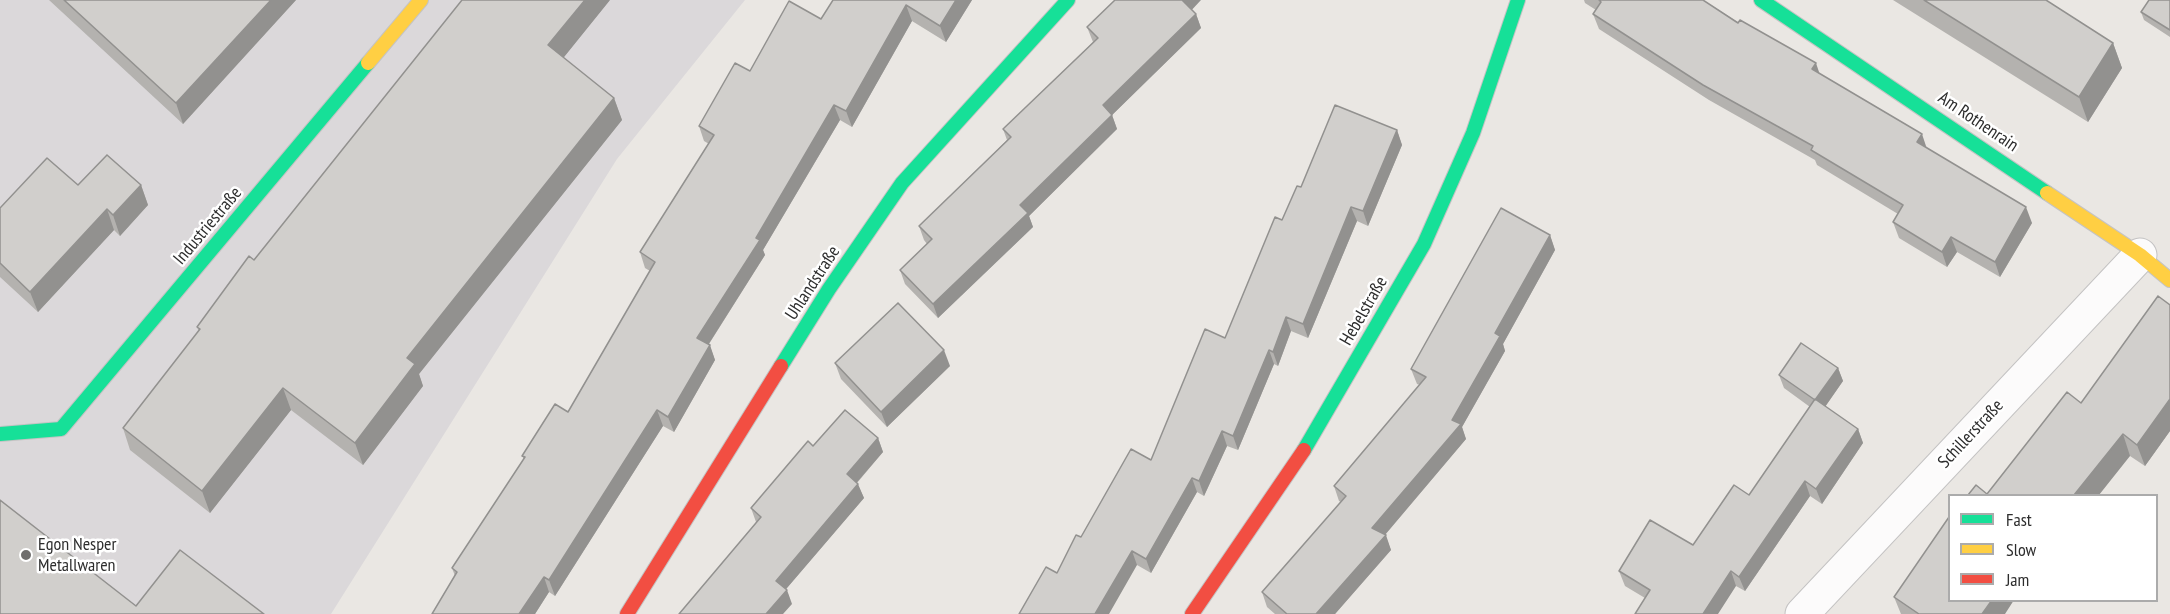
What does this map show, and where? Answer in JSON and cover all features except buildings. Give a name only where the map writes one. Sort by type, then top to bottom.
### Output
[{"type":"street","name":"Industriestraße","points":[[0,434],[61,429],[421,0]]},
{"type":"street","name":"Uhlandstraße","points":[[627,614],[829,289],[902,183],[1068,0]]},
{"type":"street","name":"Hebelstraße","points":[[1191,614],[1296,463],[1424,244],[1473,133],[1518,0]]},
{"type":"street","name":"Am Rothenrain","points":[[1761,0],[2140,255],[2170,280]]},
{"type":"street","name":"Schillerstraße","points":[[1803,614],[2140,255]]},
{"type":"shaded area","points":[[0,0],[745,0],[617,159],[331,614],[0,614]]},
{"type":"traffic: fast","points":[[781,366],[829,289],[902,183],[1068,0]]},
{"type":"traffic: fast","points":[[1304,450],[1424,244],[1473,133],[1518,0]]},
{"type":"traffic: fast","points":[[1761,0],[2047,193]]},
{"type":"traffic: fast","points":[[0,434],[61,429],[368,63]]},
{"type":"traffic: slow","points":[[368,63],[421,0]]},
{"type":"traffic: slow","points":[[2047,193],[2140,255],[2170,280]]},
{"type":"traffic: jam","points":[[627,614],[781,366]]},
{"type":"traffic: jam","points":[[1192,614],[1304,450]]},
{"type":"place","name":"Egon Nesper Metallwaren","points":[[26,555]]}]
